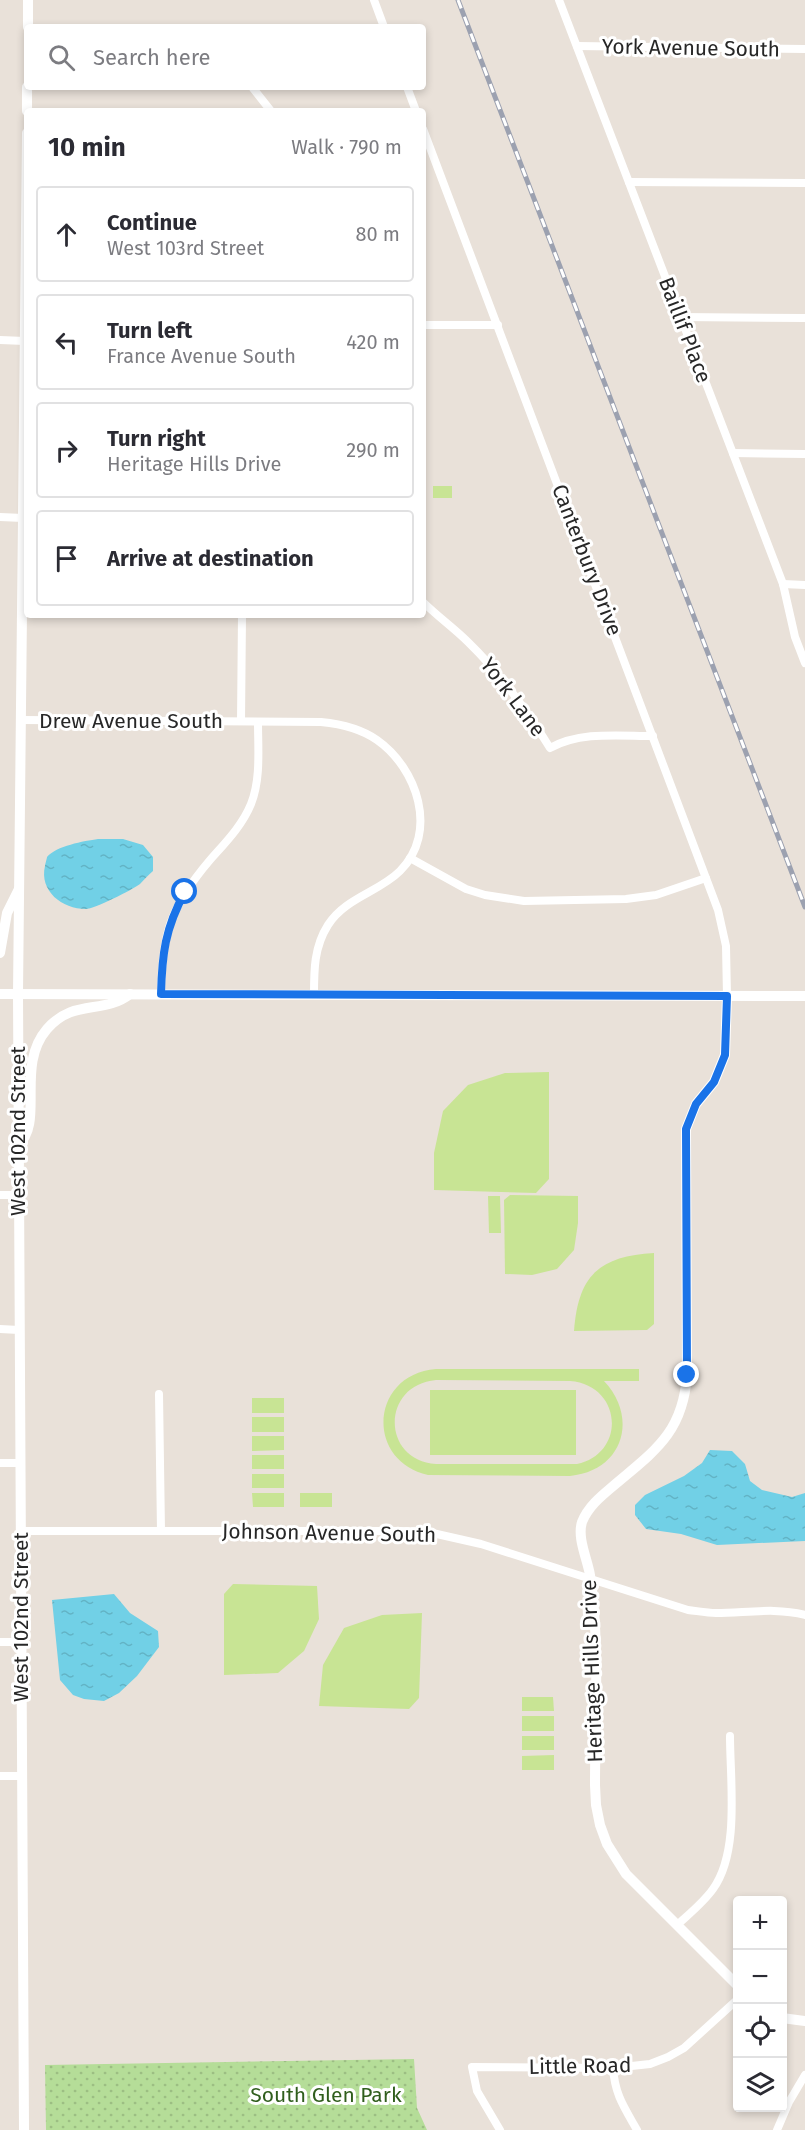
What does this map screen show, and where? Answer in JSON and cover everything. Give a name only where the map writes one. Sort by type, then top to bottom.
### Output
[{"type":"street","points":[[28,0],[28,24]]},
{"type":"street","points":[[374,0],[383,24]]},
{"type":"street","name":"Baillif Place","points":[[559,0],[783,584],[795,637],[805,663]]},
{"type":"street","name":"York Avenue South","points":[[577,46],[805,49]]},
{"type":"street","points":[[27,90],[27,108]]},
{"type":"street","points":[[254,90],[269,108]]},
{"type":"street","points":[[408,90],[415,108]]},
{"type":"street","name":"Canterbury Drive","points":[[426,137],[724,928],[728,965],[727,996]]},
{"type":"street","points":[[629,182],[805,183]]},
{"type":"street","points":[[680,317],[805,318]]},
{"type":"street","points":[[426,325],[498,326]]},
{"type":"street","points":[[0,340],[24,341]]},
{"type":"street","name":"West 102nd Street","points":[[24,430],[24,550]]},
{"type":"street","points":[[733,453],[805,454]]},
{"type":"street","points":[[0,518],[23,518]]},
{"type":"street","points":[[783,584],[805,585]]},
{"type":"street","name":"York Lane","points":[[426,605],[489,662],[510,688],[550,747],[561,741],[587,736],[653,736]]},
{"type":"street","name":"West 102nd Street","points":[[24,610],[20,720],[18,994],[24,2130]]},
{"type":"street","points":[[241,721],[242,618]]},
{"type":"street","name":"Drew Avenue South","points":[[20,720],[258,722]]},
{"type":"street","points":[[161,994],[163,947],[175,909],[197,876],[242,822],[251,804],[256,785],[258,722],[321,722],[340,724],[362,732],[392,752],[404,767],[413,784],[419,803],[421,825],[418,842],[410,858],[394,876],[352,901],[329,923],[316,952],[314,995]]},
{"type":"street","points":[[410,858],[466,889],[485,896],[524,901],[626,899],[656,895],[706,878]]},
{"type":"street","points":[[0,953],[7,913],[19,889]]},
{"type":"street","points":[[0,994],[805,996]]},
{"type":"street","points":[[18,1145],[29,1133],[30,1069],[37,1042],[44,1032],[55,1021],[76,1009],[119,1002],[130,994]]},
{"type":"street","name":"Heritage Hills Drive","points":[[727,996],[725,1055],[714,1082],[696,1104],[686,1129],[686,1393],[681,1412],[662,1443],[589,1509],[579,1532],[590,1580],[595,1622],[596,1805],[600,1825],[607,1844],[626,1874],[733,1981]]},
{"type":"street","points":[[0,1194],[19,1194]]},
{"type":"street","points":[[0,1329],[19,1330]]},
{"type":"street","points":[[159,1394],[160,1531]]},
{"type":"street","points":[[0,1463],[20,1463]]},
{"type":"street","name":"Johnson Avenue South","points":[[20,1531],[428,1532],[481,1544],[688,1610],[713,1613],[795,1612],[805,1615]]},
{"type":"street","points":[[0,1642],[21,1642]]},
{"type":"street","points":[[677,1925],[702,1903],[714,1888],[729,1853],[731,1834],[730,1736]]},
{"type":"street","points":[[0,1776],[22,1776]]},
{"type":"street","name":"Little Road","points":[[500,2130],[477,2091],[472,2067],[613,2068],[650,2064],[668,2057],[699,2036],[733,2004]]},
{"type":"street","points":[[787,2019],[805,2021]]},
{"type":"street","points":[[613,2068],[614,2084],[619,2100],[637,2130]]},
{"type":"street","points":[[777,2130],[789,2102],[805,2075]]},
{"type":"green space","points":[[433,486],[452,486],[452,498],[433,498]]},
{"type":"green space","points":[[549,1072],[549,1179],[536,1193],[434,1190],[434,1153],[443,1111],[468,1085],[505,1073]]},
{"type":"green space","points":[[510,1195],[578,1196],[578,1223],[574,1250],[557,1269],[532,1275],[505,1274],[504,1200]]},
{"type":"green space","points":[[488,1196],[500,1196],[501,1233],[489,1233]]},
{"type":"green space","points":[[654,1253],[654,1324],[647,1330],[574,1331],[580,1296],[595,1272],[619,1259]]},
{"type":"green space","points":[[436,1369],[639,1369],[639,1381],[604,1381],[615,1396],[621,1411],[623,1426],[620,1440],[613,1454],[603,1464],[588,1472],[570,1476],[428,1475],[407,1466],[393,1453],[385,1436],[384,1418],[388,1401],[398,1386],[414,1374]],"holes":[[[436,1380],[570,1381],[587,1385],[600,1394],[608,1406],[612,1420],[610,1434],[604,1447],[593,1457],[577,1464],[436,1464],[418,1459],[405,1450],[397,1437],[395,1422],[397,1408],[405,1395],[418,1385]]]},
{"type":"green space","points":[[430,1390],[576,1390],[576,1455],[430,1455]]},
{"type":"green space","points":[[252,1398],[284,1398],[284,1413],[252,1413]]},
{"type":"green space","points":[[252,1417],[284,1417],[284,1432],[252,1432]]},
{"type":"green space","points":[[252,1436],[284,1436],[284,1450],[252,1451]]},
{"type":"green space","points":[[252,1455],[284,1455],[284,1469],[252,1469]]},
{"type":"green space","points":[[252,1474],[284,1474],[284,1488],[252,1488]]},
{"type":"green space","points":[[252,1493],[284,1493],[284,1507],[253,1507]]},
{"type":"green space","points":[[300,1493],[332,1493],[332,1507],[300,1507]]},
{"type":"green space","points":[[233,1584],[317,1586],[319,1619],[304,1651],[278,1673],[224,1675],[224,1594]]},
{"type":"green space","points":[[422,1613],[419,1698],[409,1709],[319,1706],[323,1665],[344,1628],[382,1615]]},
{"type":"green space","points":[[522,1697],[553,1697],[554,1711],[522,1711]]},
{"type":"green space","points":[[522,1716],[554,1716],[554,1731],[522,1731]]},
{"type":"green space","points":[[522,1736],[554,1736],[554,1750],[522,1750]]},
{"type":"green space","points":[[554,1755],[554,1770],[522,1770],[522,1756]]},
{"type":"green space","name":"South Glen Park","points":[[414,2059],[417,2108],[427,2130],[46,2130],[45,2065]]},
{"type":"water","points":[[98,839],[123,839],[143,845],[153,857],[153,871],[136,887],[90,908],[77,908],[61,902],[49,891],[46,883],[44,875],[47,857],[63,847]]},
{"type":"water","points":[[710,1450],[732,1451],[745,1464],[750,1481],[762,1490],[792,1497],[805,1493],[805,1541],[717,1545],[681,1534],[646,1529],[635,1515],[635,1505],[645,1495],[684,1476],[702,1463]]},
{"type":"water","points":[[114,1594],[130,1613],[158,1631],[159,1647],[137,1676],[119,1693],[104,1701],[84,1699],[73,1695],[60,1680],[52,1600]]},
{"type":"railway","points":[[458,0],[805,907]]},
{"type":"route","points":[[185,892],[175,909],[163,947],[161,994],[727,996],[725,1055],[721,1068],[714,1082],[696,1104],[686,1129],[687,1375]]}]
